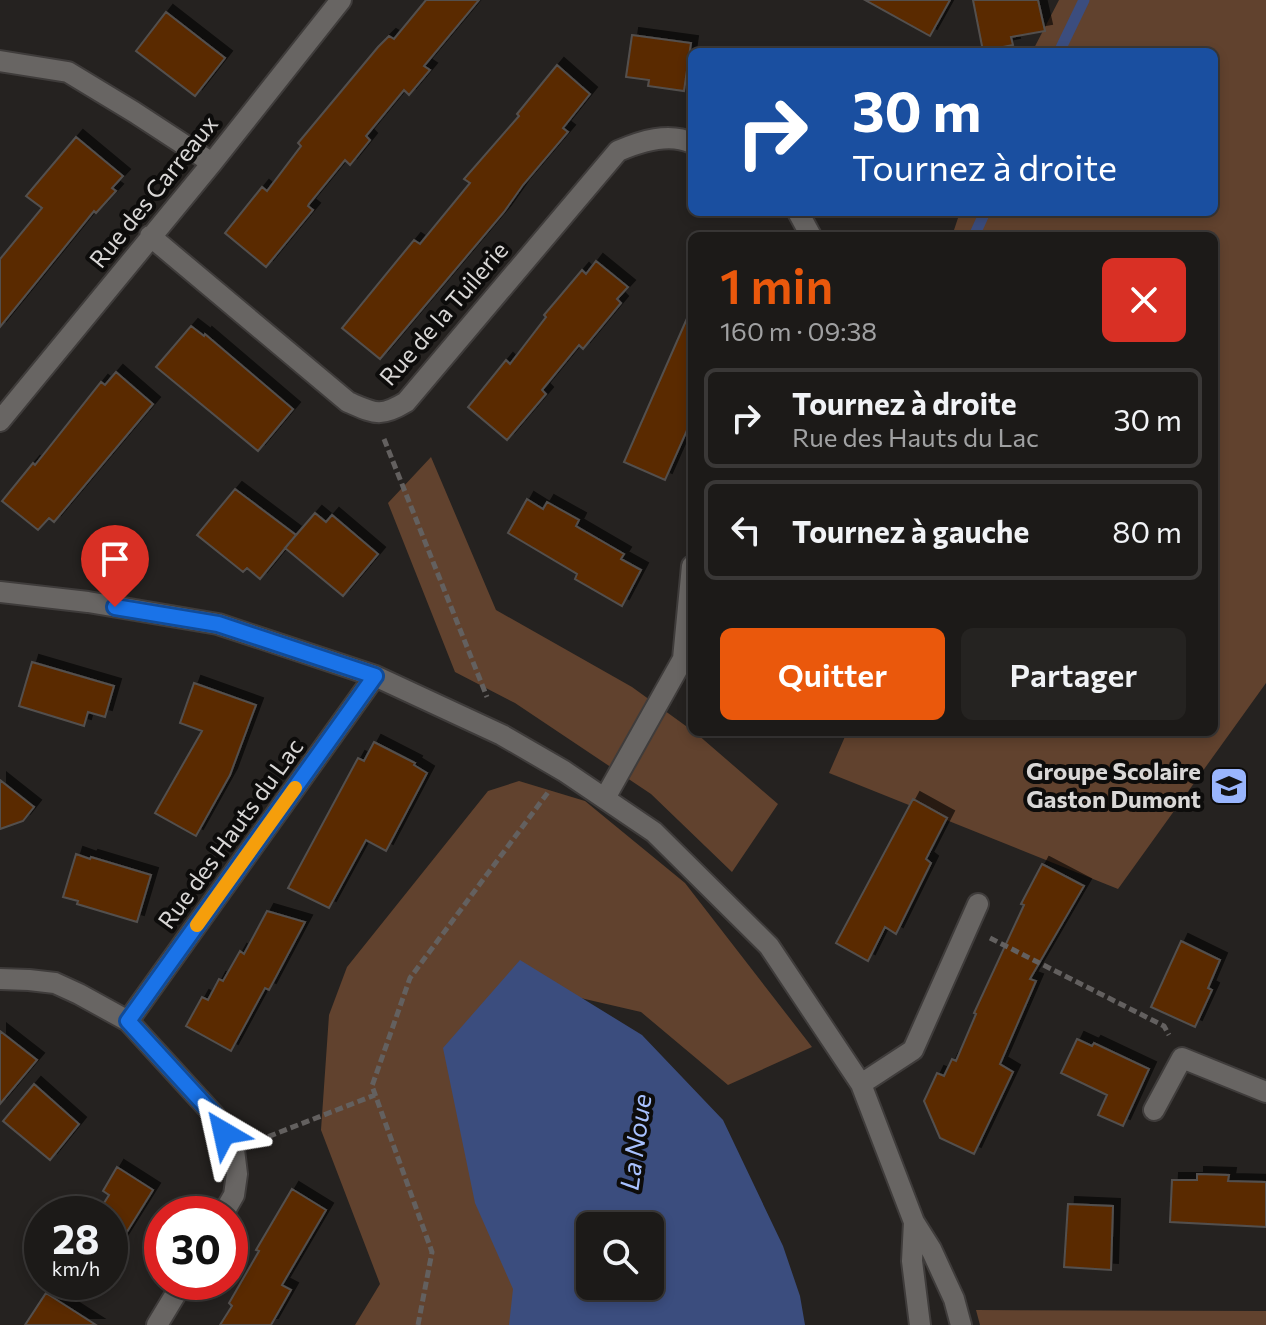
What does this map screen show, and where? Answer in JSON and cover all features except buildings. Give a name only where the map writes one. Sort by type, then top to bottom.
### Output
[{"type":"street","name":"Rue des Carreaux","points":[[2,418],[212,163],[341,0]]},
{"type":"street","points":[[0,61],[68,72],[212,163]]},
{"type":"street","name":"Rue de la Tuilerie","points":[[150,236],[348,402],[374,413],[392,411],[406,402],[618,151],[641,141],[681,138],[688,141]]},
{"type":"street","points":[[1,593],[88,602],[218,624],[375,676],[502,735],[564,771],[654,832],[769,946],[861,1084],[914,1222],[931,1249],[954,1299],[961,1325]]},
{"type":"street","points":[[605,798],[683,659],[688,607]]},
{"type":"street","name":"Rue des Hauts du Lac","points":[[128,1021],[375,676]]},
{"type":"street","points":[[861,1084],[913,1050],[978,904]]},
{"type":"street","points":[[0,979],[55,983],[128,1021],[214,1115],[234,1150],[237,1174],[233,1196]]},
{"type":"street","points":[[1154,1110],[1182,1058],[1266,1092]]},
{"type":"street","points":[[914,1222],[912,1261],[920,1325]]},
{"type":"street","points":[[157,1325],[172,1300]]},
{"type":"path","points":[[374,413],[502,735]]},
{"type":"path","points":[[418,1325],[432,1252],[372,1086],[410,978],[564,771]]},
{"type":"path","points":[[967,927],[1164,1026],[1182,1058]]},
{"type":"path","points":[[234,1150],[375,1095]]},
{"type":"shaded area","points":[[1059,0],[1266,0],[1266,683],[1118,889],[829,773],[845,736],[1218,736],[1218,232],[953,232],[959,216],[1218,216],[1218,48],[1034,48]]},
{"type":"shaded area","points":[[431,457],[496,610],[632,687],[688,727],[688,736],[699,736],[778,804],[732,872],[651,794],[515,703],[455,672],[388,503]]},
{"type":"shaded area","points":[[519,781],[585,801],[685,883],[812,1047],[728,1085],[641,1012],[533,987],[530,1325],[355,1325],[380,1284],[321,1130],[329,1015],[347,967],[488,791]]},
{"type":"shaded area","points":[[976,1310],[1266,1311],[1266,1325],[980,1325]]},
{"type":"water","points":[[520,960],[642,1035],[723,1120],[783,1246],[800,1296],[805,1325],[509,1325],[513,1289],[475,1203],[443,1048]]},
{"type":"waterway","name":"La Noue","points":[[1061,48],[1084,0]]},
{"type":"waterway","name":"La Noue","points":[[976,232],[983,216]]},
{"type":"slow traffic","points":[[197,925],[295,788]]},
{"type":"place","name":"Groupe Scolaire Gaston Dumont","points":[[1229,786]]},
{"type":"route","points":[[115,607],[218,624],[375,676],[128,1021],[214,1115],[224,1133]]}]
